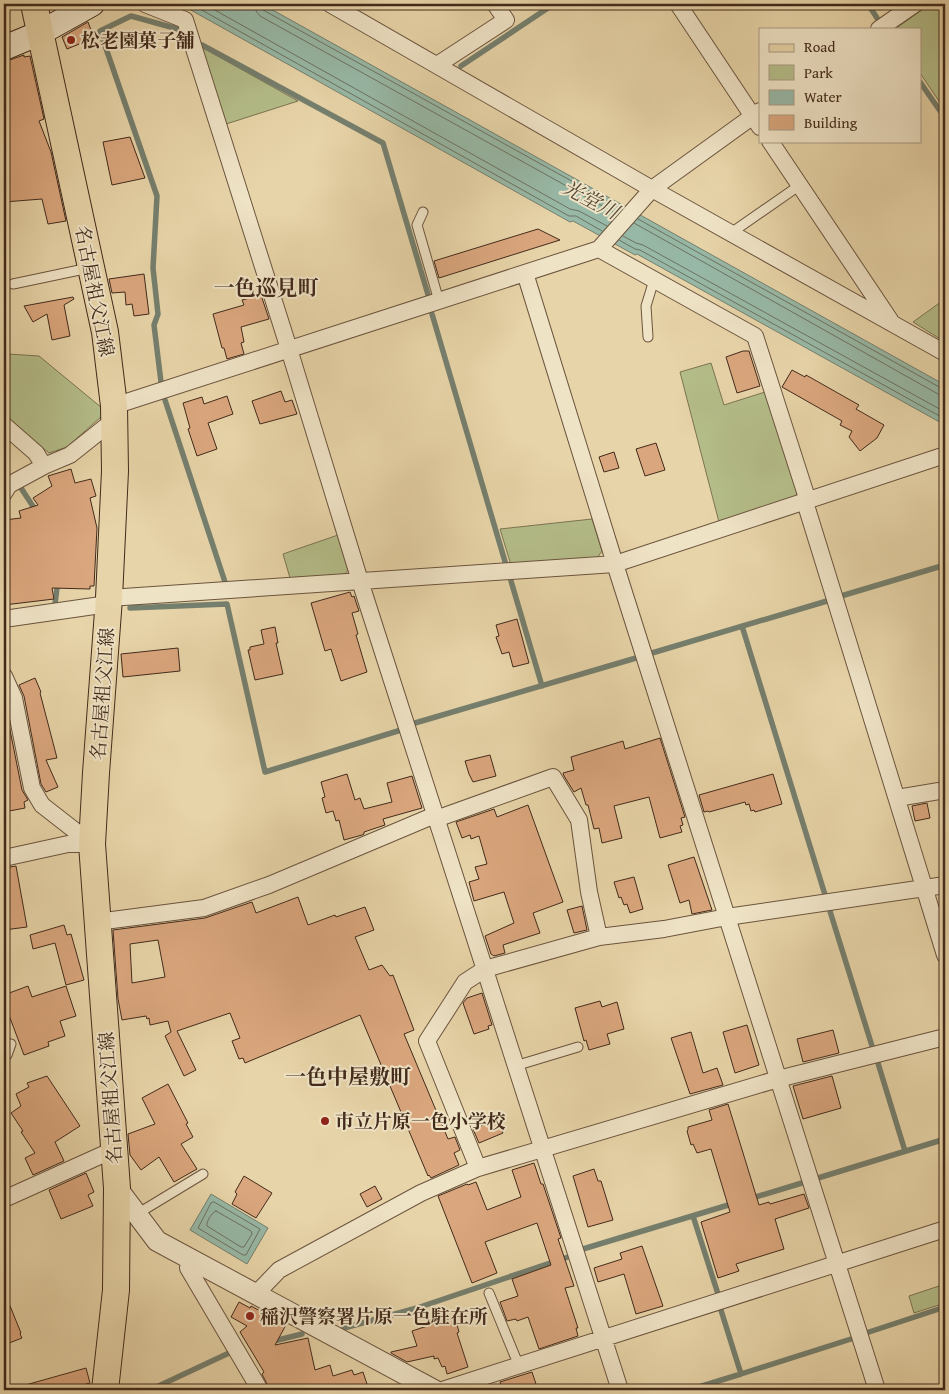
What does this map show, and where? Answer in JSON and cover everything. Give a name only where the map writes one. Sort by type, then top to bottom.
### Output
[{"type":"main road","name":"名古屋祖父江線","points":[[34,4],[105,332],[114,413],[115,472],[109,601],[92,844],[117,1188],[116,1290],[105,1390]]},
{"type":"main road","points":[[4,48],[40,33],[92,4]]},
{"type":"street","points":[[145,4],[185,20],[290,349],[360,581],[620,1390]]},
{"type":"street","points":[[330,4],[437,65],[647,195],[731,233],[945,353]]},
{"type":"street","points":[[437,65],[506,20],[495,4]]},
{"type":"street","points":[[4,493],[10,486],[44,466],[70,455],[114,413],[290,349],[600,248],[647,195],[758,118],[678,4]]},
{"type":"street","points":[[880,28],[915,4]]},
{"type":"street","points":[[771,142],[892,323]]},
{"type":"street","points":[[600,248],[755,336],[945,956]]},
{"type":"street","points":[[524,273],[614,564],[877,1390]]},
{"type":"street","points":[[4,425],[36,453],[44,466]]},
{"type":"street","points":[[4,619],[109,601],[360,581],[614,564],[945,456]]},
{"type":"street","points":[[4,676],[14,698],[32,788],[42,805],[92,844]]},
{"type":"street","points":[[98,922],[204,908],[269,885],[436,817],[553,777],[579,820],[589,892],[598,937]]},
{"type":"street","points":[[897,798],[945,790]]},
{"type":"street","points":[[4,858],[68,844],[92,844]]},
{"type":"street","points":[[478,1168],[427,1041],[465,982],[484,969],[598,937],[664,929],[727,917],[945,885]]},
{"type":"street","points":[[256,1294],[279,1270],[421,1193],[478,1168],[778,1078],[945,1037]]},
{"type":"street","points":[[4,1196],[113,1150]]},
{"type":"street","points":[[117,1188],[157,1241],[434,1390]]},
{"type":"street","points":[[442,1390],[945,1229]]},
{"type":"street","points":[[190,1259],[188,1268],[260,1390]]},
{"type":"lane","points":[[731,233],[800,185]]},
{"type":"lane","points":[[423,212],[417,225],[439,301]]},
{"type":"lane","points":[[13,284],[92,268]]},
{"type":"lane","points":[[648,337],[646,306],[654,280]]},
{"type":"lane","points":[[4,1057],[7,1055],[11,1044]]},
{"type":"lane","points":[[516,1066],[578,1047]]},
{"type":"lane","points":[[137,1214],[203,1174]]},
{"type":"lane","points":[[489,1293],[519,1366]]},
{"type":"green space","points":[[930,4],[945,4],[945,110],[922,76],[922,28],[896,28]]},
{"type":"green space","points":[[198,45],[298,101],[223,125]]},
{"type":"green space","points":[[945,299],[945,342],[913,322]]},
{"type":"green space","points":[[8,354],[39,356],[102,408],[102,416],[67,447],[49,453],[4,415],[4,360]]},
{"type":"green space","points":[[711,363],[724,405],[765,392],[797,493],[795,497],[719,522],[680,372]]},
{"type":"green space","points":[[592,519],[602,551],[597,558],[511,565],[500,529]]},
{"type":"green space","points":[[338,535],[348,570],[345,574],[290,578],[283,554]]},
{"type":"green space","points":[[945,1284],[945,1303],[914,1313],[909,1296]]},
{"type":"water","name":"光堂川","points":[[180,4],[262,4],[945,385],[945,425],[637,254],[635,255],[573,221],[570,222]]},
{"type":"water","points":[[211,1194],[268,1228],[247,1264],[190,1230]]},
{"type":"building","points":[[88,22],[94,38],[67,49],[62,37]]},
{"type":"building","points":[[24,55],[24,57],[30,56],[44,119],[39,121],[51,152],[66,221],[48,224],[42,199],[4,202],[4,62]]},
{"type":"building","points":[[130,137],[145,178],[112,185],[103,142]]},
{"type":"building","points":[[538,229],[560,240],[439,278],[434,261]]},
{"type":"building","points":[[144,274],[149,314],[134,316],[132,304],[126,305],[125,292],[112,293],[109,279]]},
{"type":"building","points":[[261,295],[269,319],[241,327],[244,342],[241,343],[244,354],[227,359],[224,348],[222,348],[213,314],[244,305],[242,300]]},
{"type":"building","points":[[73,297],[74,299],[64,305],[70,336],[52,340],[47,314],[33,322],[24,306]]},
{"type":"building","points":[[743,351],[749,351],[760,386],[737,393],[726,357]]},
{"type":"building","points":[[792,370],[805,377],[806,375],[859,405],[856,409],[884,425],[877,438],[860,451],[849,437],[852,431],[840,425],[842,421],[782,387]]},
{"type":"building","points":[[281,391],[285,402],[292,400],[297,414],[260,424],[252,401]]},
{"type":"building","points":[[227,396],[233,414],[208,423],[217,449],[197,456],[188,429],[190,428],[183,403],[202,397],[204,404]]},
{"type":"building","points":[[656,443],[665,470],[645,476],[636,449]]},
{"type":"building","points":[[614,452],[619,468],[604,472],[599,457]]},
{"type":"building","points":[[71,469],[75,483],[91,479],[96,496],[90,498],[97,528],[94,586],[90,586],[90,589],[52,588],[54,599],[4,605],[4,520],[21,518],[19,511],[38,505],[33,498],[52,486],[48,476]]},
{"type":"building","points":[[350,592],[352,597],[354,596],[359,611],[352,613],[358,634],[356,635],[367,672],[341,681],[331,649],[325,651],[311,603]]},
{"type":"building","points":[[517,619],[529,663],[513,667],[509,652],[502,654],[496,637],[499,636],[496,625]]},
{"type":"building","points":[[275,627],[278,643],[276,643],[283,674],[255,680],[248,650],[250,650],[250,647],[264,644],[261,630]]},
{"type":"building","points":[[178,648],[180,671],[123,677],[121,654]]},
{"type":"building","points":[[35,678],[41,692],[57,758],[46,760],[58,787],[46,792],[41,784],[24,696],[19,685]]},
{"type":"building","points":[[4,700],[22,790],[28,800],[24,802],[25,808],[4,812]]},
{"type":"building","points":[[660,738],[685,817],[681,818],[683,825],[680,826],[682,832],[660,838],[649,797],[614,806],[622,838],[602,843],[599,828],[594,829],[588,805],[586,805],[581,788],[574,792],[564,776],[563,773],[574,770],[571,757],[623,741],[625,749]]},
{"type":"building","points":[[490,755],[496,776],[473,782],[465,761]]},
{"type":"building","points":[[347,774],[355,800],[360,798],[364,809],[392,802],[387,783],[412,776],[422,808],[383,819],[385,825],[344,840],[339,820],[336,821],[333,811],[326,813],[322,798],[325,797],[321,782]]},
{"type":"building","points":[[773,774],[782,804],[755,812],[754,810],[751,811],[749,804],[746,805],[745,802],[704,812],[699,795]]},
{"type":"building","points":[[927,803],[930,818],[915,821],[912,806]]},
{"type":"building","points":[[528,805],[563,902],[533,913],[540,933],[503,945],[505,953],[494,956],[491,954],[485,936],[514,923],[504,892],[474,901],[469,882],[479,879],[475,867],[487,864],[479,836],[471,839],[470,835],[462,838],[456,822],[494,809],[497,817]]},
{"type":"building","points":[[694,857],[712,910],[692,914],[689,900],[680,903],[668,865]]},
{"type":"building","points":[[16,866],[27,927],[4,930],[4,868]]},
{"type":"building","points":[[634,877],[643,909],[630,913],[627,904],[624,905],[621,897],[619,898],[614,882]]},
{"type":"building","points":[[298,897],[308,925],[365,907],[374,930],[355,937],[369,970],[382,965],[390,976],[393,975],[414,1030],[404,1034],[448,1139],[455,1137],[460,1150],[454,1153],[459,1165],[431,1178],[428,1176],[360,1015],[245,1063],[243,1058],[239,1059],[232,1041],[240,1038],[230,1013],[177,1031],[196,1070],[184,1076],[165,1036],[171,1032],[168,1021],[150,1025],[149,1018],[147,1019],[146,1016],[122,1020],[118,999],[113,930],[205,918],[252,902],[256,913]],"holes":[[[158,940],[165,977],[132,983],[130,944]]]},
{"type":"building","points":[[582,906],[587,930],[574,933],[567,910]]},
{"type":"building","points":[[64,925],[67,935],[71,934],[84,980],[66,985],[55,943],[33,949],[30,935]]},
{"type":"building","points":[[28,986],[32,997],[66,986],[76,1016],[60,1021],[65,1036],[48,1042],[49,1046],[24,1055],[4,1002],[4,995]]},
{"type":"building","points":[[482,993],[492,1025],[488,1026],[489,1029],[474,1034],[463,1003],[467,998]]},
{"type":"building","points":[[600,1001],[602,1007],[617,1002],[624,1029],[607,1034],[610,1044],[589,1050],[586,1040],[584,1041],[575,1008]]},
{"type":"building","points":[[747,1025],[759,1065],[735,1073],[723,1032]]},
{"type":"building","points":[[833,1030],[839,1053],[803,1062],[797,1039]]},
{"type":"building","points":[[691,1032],[703,1073],[717,1068],[723,1085],[690,1094],[671,1038]]},
{"type":"building","points":[[47,1076],[80,1126],[55,1142],[64,1161],[33,1175],[25,1158],[35,1153],[11,1113],[21,1106],[16,1094],[29,1087],[27,1083]]},
{"type":"building","points":[[832,1076],[841,1108],[803,1119],[793,1086]]},
{"type":"building","points":[[168,1084],[193,1137],[181,1144],[197,1169],[174,1182],[159,1157],[141,1170],[130,1155],[128,1134],[155,1124],[142,1098]]},
{"type":"building","points":[[728,1104],[759,1205],[769,1202],[770,1204],[804,1194],[809,1208],[775,1219],[784,1249],[736,1264],[739,1271],[718,1278],[701,1222],[730,1212],[711,1149],[697,1153],[693,1144],[691,1145],[687,1131],[688,1127],[712,1120],[709,1110]]},
{"type":"building","points":[[497,1119],[503,1133],[479,1143],[473,1129]]},
{"type":"building","points":[[534,1163],[561,1238],[558,1239],[574,1286],[565,1288],[578,1328],[576,1328],[578,1336],[539,1349],[528,1317],[517,1321],[516,1319],[507,1321],[500,1302],[518,1296],[512,1279],[551,1265],[537,1223],[485,1242],[497,1273],[472,1283],[438,1196],[476,1182],[487,1210],[521,1197],[512,1170]]},
{"type":"building","points":[[594,1169],[598,1181],[601,1181],[613,1220],[588,1227],[573,1176]]},
{"type":"building","points":[[86,1173],[94,1192],[88,1195],[93,1206],[61,1219],[49,1190]]},
{"type":"building","points":[[244,1176],[272,1193],[256,1218],[232,1204],[237,1194],[235,1192]]},
{"type":"building","points":[[375,1186],[382,1199],[367,1207],[360,1194]]},
{"type":"building","points":[[642,1246],[663,1306],[636,1314],[624,1274],[598,1282],[594,1268],[622,1259],[620,1253]]},
{"type":"building","points":[[4,1291],[22,1338],[4,1345]]},
{"type":"building","points":[[239,1302],[250,1308],[251,1306],[286,1325],[275,1345],[308,1338],[315,1370],[330,1365],[333,1376],[352,1370],[354,1375],[363,1372],[369,1390],[270,1390],[262,1374],[264,1372],[240,1332],[247,1326],[231,1317]]},
{"type":"building","points":[[455,1317],[459,1332],[457,1333],[468,1367],[447,1374],[445,1366],[442,1367],[438,1358],[434,1359],[434,1356],[407,1362],[391,1353],[417,1346],[412,1331]]},
{"type":"building","points":[[86,1368],[90,1383],[75,1387],[76,1390],[23,1390],[22,1386]]},
{"type":"building","points":[[532,1372],[538,1390],[503,1390],[500,1382]]},
{"type":"waterway","points":[[461,66],[554,4]]},
{"type":"waterway","points":[[868,4],[877,18]]},
{"type":"waterway","points":[[161,382],[154,325],[158,314],[153,268],[157,196],[100,31],[131,16],[178,29]]},
{"type":"waterway","points":[[202,45],[383,143],[429,298]]},
{"type":"waterway","points":[[922,85],[945,118]]},
{"type":"waterway","points":[[432,314],[506,565]]},
{"type":"waterway","points":[[165,400],[225,582]]},
{"type":"waterway","points":[[21,488],[36,511]]},
{"type":"waterway","points":[[841,596],[945,565]]},
{"type":"waterway","points":[[55,604],[58,580]]},
{"type":"waterway","points":[[511,581],[542,686]]},
{"type":"waterway","points":[[652,653],[827,601]]},
{"type":"waterway","points":[[130,608],[227,604],[265,772],[401,730]]},
{"type":"waterway","points":[[742,626],[826,898]]},
{"type":"waterway","points":[[415,723],[636,658]]},
{"type":"waterway","points":[[829,908],[872,1046]]},
{"type":"waterway","points":[[877,1060],[905,1151]]},
{"type":"waterway","points":[[818,1178],[945,1139]]},
{"type":"waterway","points":[[749,1199],[802,1183]]},
{"type":"waterway","points":[[583,1249],[735,1203]]},
{"type":"waterway","points":[[693,1216],[718,1294]]},
{"type":"waterway","points":[[344,1328],[417,1308],[568,1257]]},
{"type":"waterway","points":[[689,1390],[741,1374],[720,1307]]},
{"type":"waterway","points":[[866,1333],[945,1307]]},
{"type":"waterway","points":[[270,1342],[302,1334]]},
{"type":"waterway","points":[[741,1374],[851,1339]]},
{"type":"waterway","points":[[150,1390],[229,1353]]},
{"type":"place","name":"松老園菓子舗","points":[[71,40]]},
{"type":"place","name":"市立片原一色小学校","points":[[325,1121]]},
{"type":"place","name":"稲沢警察署片原一色駐在所","points":[[250,1316]]},
{"type":"district","name":"一色巡見町","points":[[266,287]]},
{"type":"district","name":"一色中屋敷町","points":[[348,1076]]}]
